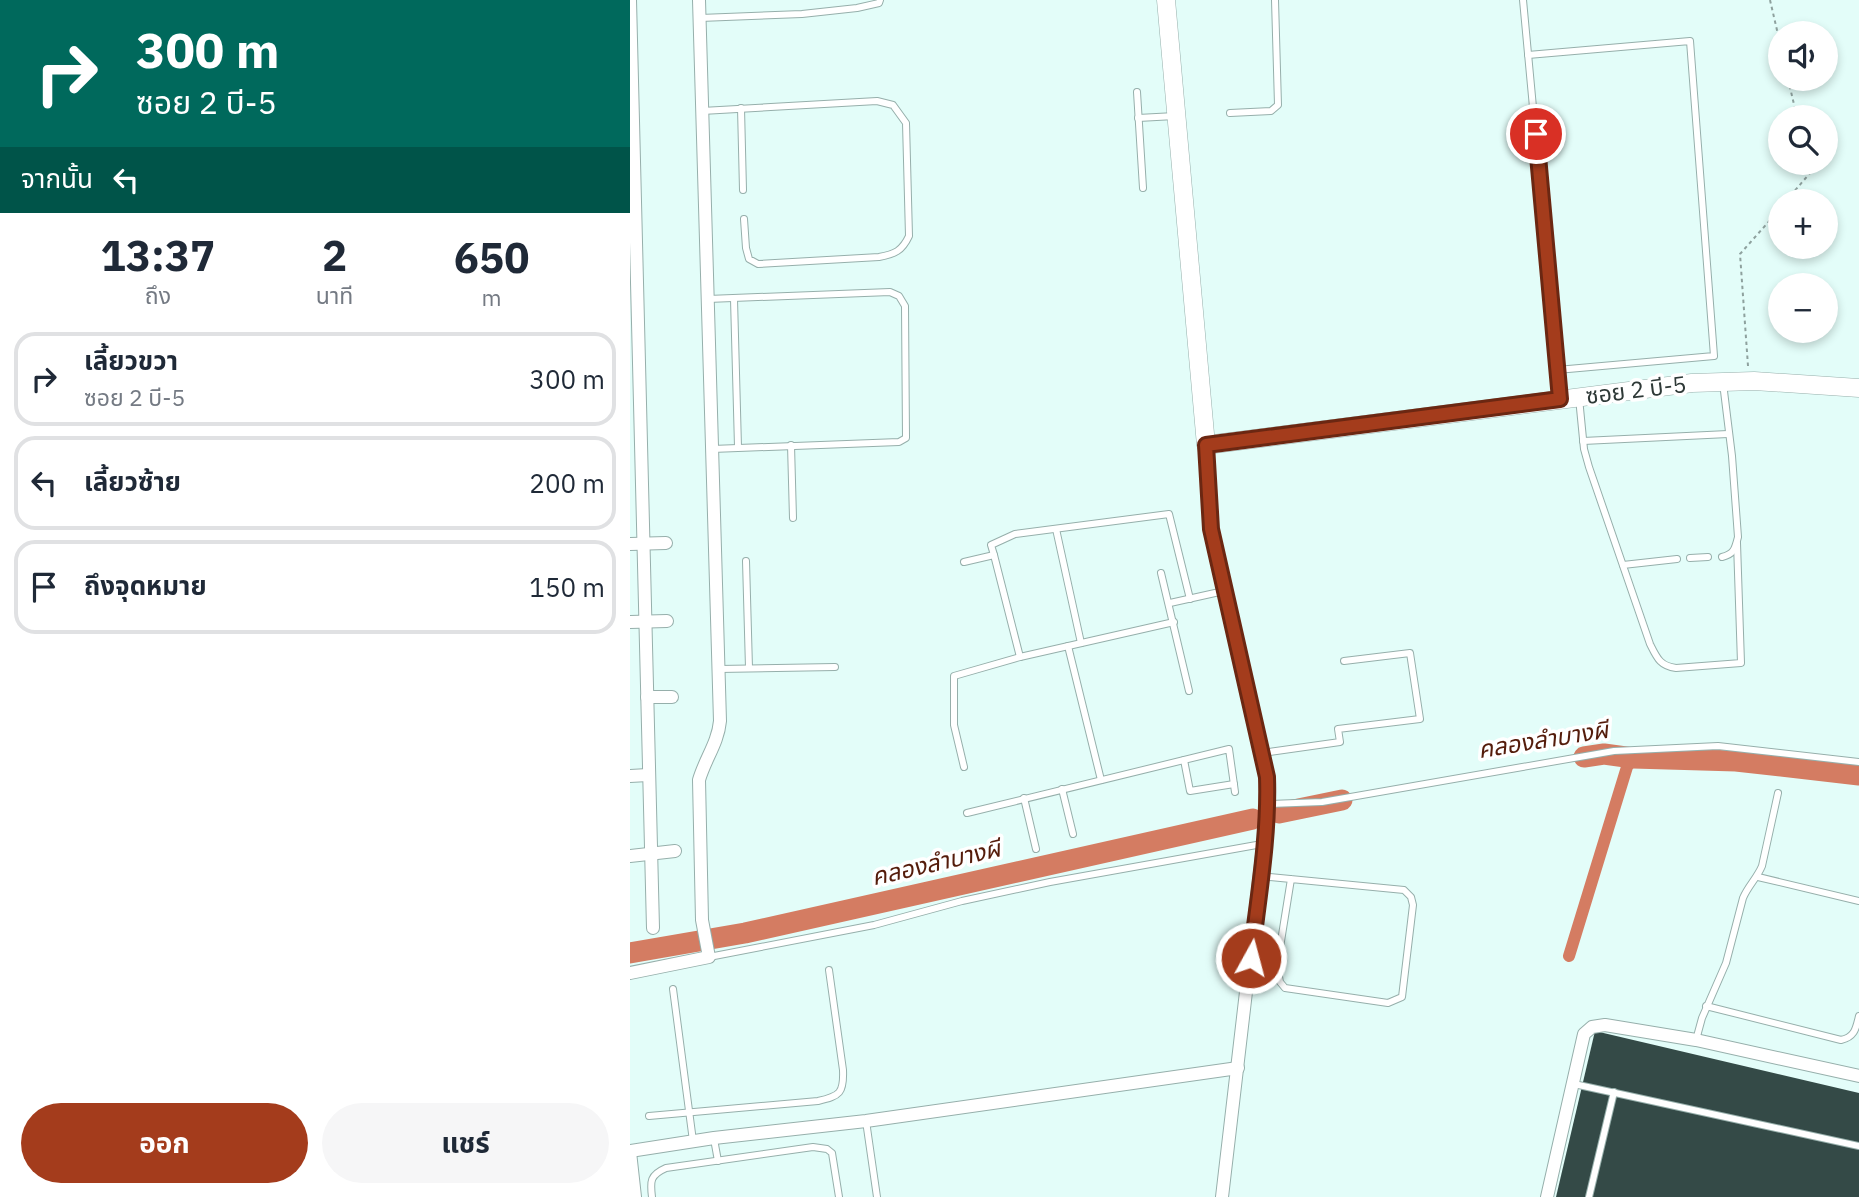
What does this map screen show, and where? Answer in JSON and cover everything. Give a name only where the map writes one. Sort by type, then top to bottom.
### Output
[{"type":"street","points":[[631,0],[637,544],[645,622],[653,928]]},
{"type":"street","points":[[630,973],[709,957],[702,920],[699,780],[704,762],[719,737],[720,721],[699,0]]},
{"type":"street","points":[[1166,0],[1206,445],[1211,529],[1267,777],[1268,804],[1264,843],[1223,1197]]},
{"type":"street","name":"ซอย 2 บี-5","points":[[1206,445],[1692,383],[1749,381],[1859,388]]},
{"type":"street","points":[[637,544],[666,543]]},
{"type":"street","points":[[630,622],[667,621]]},
{"type":"street","points":[[647,697],[672,697]]},
{"type":"street","points":[[630,776],[648,775]]},
{"type":"street","points":[[630,856],[675,852]]},
{"type":"street","points":[[1547,1197],[1584,1034],[1592,1027],[1605,1025],[1696,1040],[1859,1076]]},
{"type":"street","points":[[635,1197],[630,1152],[692,1141],[866,1121],[1238,1068]]},
{"type":"lane","points":[[699,18],[843,10],[871,6],[880,0]]},
{"type":"lane","points":[[1230,113],[1271,111],[1278,105],[1275,0]]},
{"type":"lane","points":[[1523,0],[1560,399]]},
{"type":"lane","points":[[1528,55],[1690,41],[1714,356],[1557,370]]},
{"type":"lane","points":[[1137,92],[1143,188]]},
{"type":"lane","points":[[702,111],[877,101],[893,105],[906,123],[909,236],[903,249],[892,255],[758,264],[749,259],[744,219]]},
{"type":"lane","points":[[741,108],[743,190]]},
{"type":"lane","points":[[1138,118],[1176,116]]},
{"type":"lane","points":[[708,299],[890,292],[900,296],[905,306],[906,438],[899,442],[712,449]]},
{"type":"lane","points":[[734,299],[738,447]]},
{"type":"lane","points":[[1579,396],[1583,441],[1593,479],[1657,660],[1667,667],[1676,668],[1741,663],[1736,510],[1722,381]]},
{"type":"lane","points":[[1583,441],[1728,434]]},
{"type":"lane","points":[[791,444],[793,518]]},
{"type":"lane","points":[[1020,657],[991,545],[1015,534],[1169,514],[1190,599]]},
{"type":"lane","points":[[1056,529],[1081,643]]},
{"type":"lane","points":[[1722,557],[1731,555],[1737,543]]},
{"type":"lane","points":[[964,562],[994,555]]},
{"type":"lane","points":[[1690,558],[1708,557]]},
{"type":"lane","points":[[1623,565],[1677,559]]},
{"type":"lane","points":[[746,561],[749,668]]},
{"type":"lane","points":[[1161,573],[1189,691]]},
{"type":"lane","points":[[1170,603],[1224,592]]},
{"type":"lane","points":[[964,767],[954,725],[954,676],[1020,657],[1174,622]]},
{"type":"lane","points":[[1068,646],[1101,780]]},
{"type":"lane","points":[[1262,753],[1340,742],[1338,729],[1420,719],[1410,653],[1344,662]]},
{"type":"lane","points":[[719,669],[835,667]]},
{"type":"lane","points":[[1268,804],[1322,802],[1614,751],[1718,746],[1859,762]]},
{"type":"lane","points":[[967,813],[1229,749],[1235,792]]},
{"type":"lane","points":[[1184,760],[1190,791],[1234,784]]},
{"type":"lane","points":[[1062,789],[1073,834]]},
{"type":"lane","points":[[1696,1040],[1706,1006],[1726,963],[1747,888],[1758,877],[1778,793]]},
{"type":"lane","points":[[1024,799],[1037,849]]},
{"type":"lane","points":[[709,957],[874,925],[962,901],[1050,882],[1264,843]]},
{"type":"lane","points":[[1260,876],[1404,890],[1411,897],[1413,905],[1402,997],[1388,1003],[1285,988],[1280,982],[1277,965],[1291,880]]},
{"type":"lane","points":[[1758,877],[1859,901]]},
{"type":"lane","points":[[649,1116],[818,1101],[838,1094],[844,1086],[843,1070],[829,970]]},
{"type":"lane","points":[[673,989],[692,1141]]},
{"type":"lane","points":[[1706,1006],[1841,1040],[1850,1038],[1855,1033],[1859,1016]]},
{"type":"lane","points":[[1572,1084],[1859,1146]]},
{"type":"lane","points":[[1589,1197],[1614,1092]]},
{"type":"lane","points":[[866,1121],[877,1197]]},
{"type":"lane","points":[[714,1138],[718,1161]]},
{"type":"lane","points":[[652,1197],[652,1176],[666,1168],[813,1147],[827,1149],[832,1153],[839,1197]]},
{"type":"path","points":[[1770,0],[1775,21]]},
{"type":"path","points":[[1796,189],[1808,175]]},
{"type":"path","points":[[1749,381],[1740,254],[1768,222]]},
{"type":"building","points":[[1595,1031],[1859,1093],[1859,1197],[1556,1197]]},
{"type":"waterway","name":"คลองลำบางผี","points":[[1584,757],[1604,754],[1633,758],[1736,761],[1859,775]]},
{"type":"waterway","points":[[1569,956],[1627,767],[1633,758]]},
{"type":"waterway","name":"คลองลำบางผี","points":[[1279,813],[1342,800]]},
{"type":"waterway","name":"คลองลำบางผี","points":[[630,953],[745,933],[1253,819]]},
{"type":"route","points":[[1251,958],[1268,804],[1267,777],[1211,529],[1206,445],[1560,399],[1536,134]]}]
